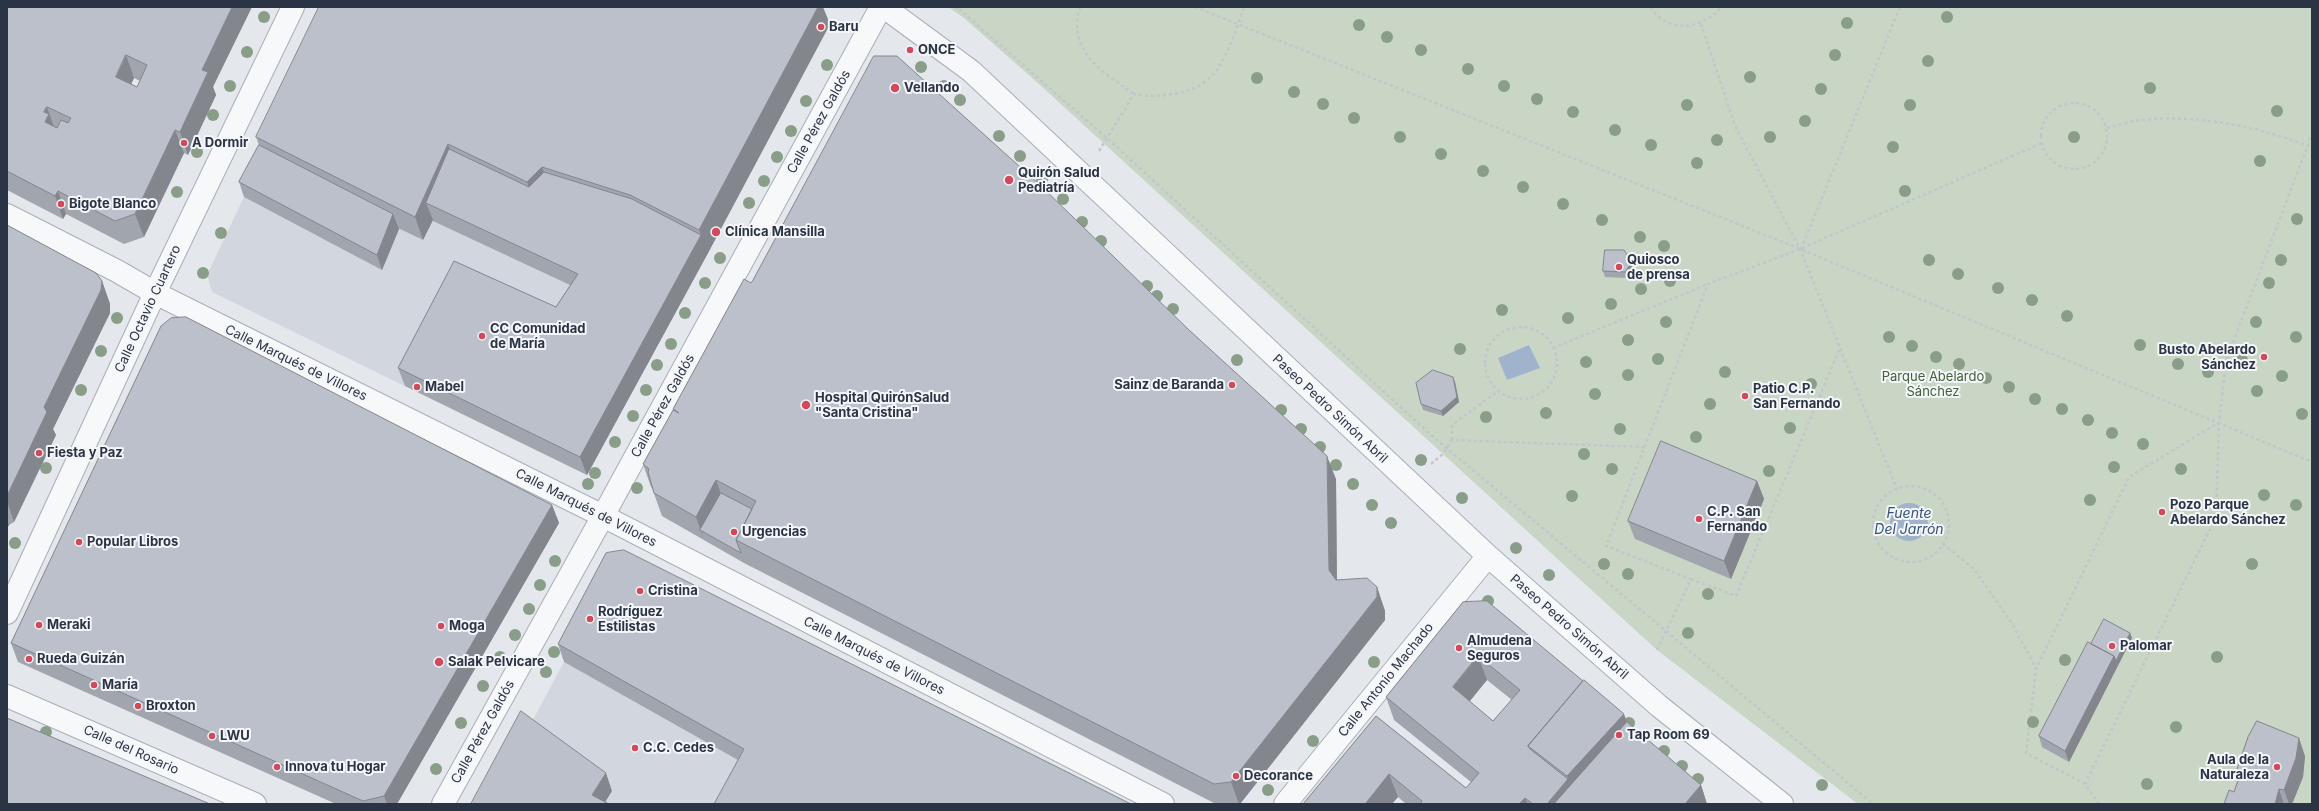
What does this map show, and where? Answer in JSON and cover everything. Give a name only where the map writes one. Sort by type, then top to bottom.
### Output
[{"type":"street","name":"Calle Octavio Cuartero","points":[[7,613],[155,293],[293,7]]},
{"type":"street","name":"Paseo Pedro Simón Abril","points":[[882,7],[971,72],[1488,556],[1659,706],[1782,804]]},
{"type":"street","name":"Calle Pérez Galdós","points":[[443,804],[882,7]]},
{"type":"street","name":"Calle Marqués de Villores","points":[[7,215],[117,271],[155,293],[603,516],[1164,804]]},
{"type":"street","name":"Calle Antonio Machado","points":[[1285,804],[1488,556]]},
{"type":"street","name":"Calle del Rosario","points":[[7,696],[255,804]]},
{"type":"path","points":[[955,7],[960,8],[1108,139],[1447,448],[1874,804]]},
{"type":"path","points":[[1080,7],[1078,31],[1082,48],[1097,67],[1134,94],[1146,96],[1174,93],[1206,82],[1216,71],[1238,24],[1244,7]]},
{"type":"path","points":[[1195,7],[1800,249],[2312,462]]},
{"type":"path","points":[[1651,7],[1663,20],[1675,25],[1688,27],[1701,24],[1714,17],[1722,7]]},
{"type":"path","points":[[1800,249],[1900,7]]},
{"type":"path","points":[[1701,24],[1735,126],[1800,249],[1897,489]]},
{"type":"path","points":[[1079,174],[1108,139],[1134,94]]},
{"type":"path","points":[[2067,103],[2084,104],[2094,109],[2103,117],[2107,128],[2106,143],[2100,158],[2081,168],[2071,169],[2061,166],[2045,152],[2042,142],[2041,131],[2044,120],[2052,111],[2067,103]]},
{"type":"path","points":[[2107,128],[2142,120],[2191,119],[2266,131],[2312,148]]},
{"type":"path","points":[[2085,784],[2216,517],[2219,423],[2226,360],[2312,134]]},
{"type":"path","points":[[1553,348],[1708,284],[1800,249],[2042,142]]},
{"type":"path","points":[[1708,284],[1606,546],[1736,596],[1840,348]]},
{"type":"path","points":[[1513,328],[1525,328],[1537,331],[1547,338],[1553,348],[1557,360],[1556,371],[1552,382],[1544,391],[1534,397],[1524,399],[1512,398],[1498,391],[1487,376],[1485,364],[1487,352],[1492,341],[1502,333],[1513,328]]},
{"type":"path","points":[[1409,483],[1443,454],[1452,440],[1452,425],[1498,391]]},
{"type":"path","points":[[2099,804],[2085,784],[2026,753],[2036,669],[2129,477],[2219,423]]},
{"type":"path","points":[[1452,440],[1644,447]]},
{"type":"path","points":[[1909,486],[1920,487],[1931,492],[1940,500],[1946,510],[1949,521],[1948,533],[1943,544],[1930,556],[1913,562],[1902,561],[1891,556],[1882,548],[1876,538],[1874,515],[1879,504],[1887,495],[1897,489],[1909,486]]},
{"type":"path","points":[[1943,544],[1974,569],[2011,622],[2036,669]]},
{"type":"path","points":[[1657,650],[1691,579]]},
{"type":"shaded area","name":"CC Comunidad de María","points":[[265,160],[423,240],[433,221],[638,218],[708,253],[587,475],[212,292],[207,275],[244,197]]},
{"type":"shaded area","name":"C.C. Cedes","points":[[564,662],[751,767],[731,804],[604,804],[528,729]]},
{"type":"green space","name":"Parque Abelardo Sánchez","points":[[948,7],[2312,7],[2312,804],[1858,804],[1657,650],[1039,84],[964,18]]},
{"type":"water","points":[[1529,345],[1540,368],[1507,380],[1498,358]]},
{"type":"water","name":"Fuente Del Jarrón","points":[[1905,503],[1913,503],[1923,508],[1927,515],[1927,529],[1923,536],[1913,541],[1905,541],[1895,536],[1893,533],[1890,526],[1890,518],[1895,508],[1898,506]]},
{"type":"building","points":[[7,7],[232,7],[202,70],[208,72],[180,132],[175,130],[135,214],[115,221],[58,191],[55,196],[7,171]],"holes":[[[126,55],[147,65],[137,87],[116,77]],[[47,107],[71,118],[68,123],[61,120],[57,128],[45,122],[49,114],[44,112]]]},
{"type":"building","points":[[319,7],[818,7],[699,230],[630,195],[542,167],[527,182],[448,144],[415,217],[256,137]]},
{"type":"building","points":[[874,56],[897,56],[1040,185],[1189,330],[1327,456],[1329,570],[1336,580],[1367,578],[1377,587],[1377,597],[1231,782],[1214,784],[736,540],[756,501],[716,480],[696,517],[654,493],[648,472],[649,469],[643,464],[673,410],[679,413],[673,409],[744,279],[751,283],[753,280]]},
{"type":"building","points":[[259,145],[393,214],[377,255],[239,182]]},
{"type":"building","points":[[449,149],[529,187],[544,172],[632,199],[701,235],[580,457],[398,368],[454,261],[556,307],[578,274],[426,203]]},
{"type":"building","points":[[7,225],[96,273],[102,281],[101,290],[44,407],[47,412],[7,496]]},
{"type":"building","name":"Quiosco de prensa","points":[[1605,250],[1624,250],[1630,259],[1630,265],[1625,272],[1603,271]]},
{"type":"building","points":[[186,317],[552,505],[384,796],[363,801],[11,643],[161,326],[171,318]]},
{"type":"building","points":[[1433,370],[1453,377],[1457,397],[1441,411],[1421,404],[1416,383]]},
{"type":"building","name":"C.P. San Fernando","points":[[1661,441],[1757,481],[1724,561],[1628,521]]},
{"type":"building","points":[[721,493],[752,509],[736,540],[741,553],[700,530]]},
{"type":"building","points":[[624,550],[1131,804],[714,804],[744,749],[558,644],[606,553]]},
{"type":"building","points":[[1487,601],[1583,681],[1528,746],[1568,779],[1547,804],[1533,804],[1525,798],[1519,804],[1420,804],[1422,801],[1389,774],[1366,803],[1368,804],[1303,804],[1376,716],[1466,788],[1479,773],[1386,697],[1463,602]],"holes":[[[1478,656],[1520,690],[1493,721],[1453,687]]]},
{"type":"building","name":"Palomar","points":[[2104,619],[2130,633],[2116,661],[2114,656],[2091,644]]},
{"type":"building","points":[[2088,642],[2114,656],[2065,751],[2039,736]]},
{"type":"building","points":[[1584,680],[1624,714],[1567,776],[1528,746]]},
{"type":"building","points":[[521,711],[606,773],[592,795],[609,804],[471,804]]},
{"type":"building","points":[[7,718],[210,804],[7,804]]},
{"type":"building","points":[[2257,721],[2299,738],[2296,758],[2284,790],[2279,789],[2275,804],[2224,804],[2229,790],[2234,792],[2240,775],[2236,772],[2248,737]]},
{"type":"building","points":[[1627,722],[1701,785],[1685,804],[1554,804]]},
{"type":"place","name":"Baru","points":[[821,27]]},
{"type":"place","name":"ONCE","points":[[910,50]]},
{"type":"place","name":"Vellando","points":[[895,88]]},
{"type":"place","name":"A Dormir","points":[[184,143]]},
{"type":"place","name":"Quirón Salud Pediatría","points":[[1009,180]]},
{"type":"place","name":"Bigote Blanco","points":[[61,204]]},
{"type":"place","name":"Clínica Mansilla","points":[[716,232]]},
{"type":"place","name":"Quiosco de prensa","points":[[1619,267]]},
{"type":"place","name":"CC Comunidad de María","points":[[482,336]]},
{"type":"place","name":"Busto Abelardo Sánchez","points":[[2264,357]]},
{"type":"place","name":"Sainz de Baranda","points":[[1232,385]]},
{"type":"place","name":"Mabel","points":[[417,387]]},
{"type":"place","name":"Patio C.P. San Fernando","points":[[1745,396]]},
{"type":"place","name":"Hospital QuirónSalud \"Santa Cristina\"","points":[[806,405]]},
{"type":"place","name":"Fiesta y Paz","points":[[39,453]]},
{"type":"place","name":"Pozo Parque Abelardo Sánchez","points":[[2162,512]]},
{"type":"place","name":"C.P. San Fernando","points":[[1699,519]]},
{"type":"place","name":"Urgencias","points":[[734,532]]},
{"type":"place","name":"Popular Libros","points":[[79,542]]},
{"type":"place","name":"Cristina","points":[[640,591]]},
{"type":"place","name":"Rodríguez Estilistas","points":[[590,619]]},
{"type":"place","name":"Meraki","points":[[39,625]]},
{"type":"place","name":"Moga","points":[[441,626]]},
{"type":"place","name":"Palomar","points":[[2112,646]]},
{"type":"place","name":"Almudena Seguros","points":[[1459,648]]},
{"type":"place","name":"Rueda Guizán","points":[[29,659]]},
{"type":"place","name":"Salak Pelvicare","points":[[439,662]]},
{"type":"place","name":"María","points":[[94,685]]},
{"type":"place","name":"Broxton","points":[[138,706]]},
{"type":"place","name":"Tap Room 69","points":[[1619,735]]},
{"type":"place","name":"LWU","points":[[212,736]]},
{"type":"place","name":"C.C. Cedes","points":[[635,748]]},
{"type":"place","name":"Innova tu Hogar","points":[[277,767]]},
{"type":"place","name":"Aula de la Naturaleza","points":[[2277,767]]},
{"type":"place","name":"Decorance","points":[[1236,776]]}]
